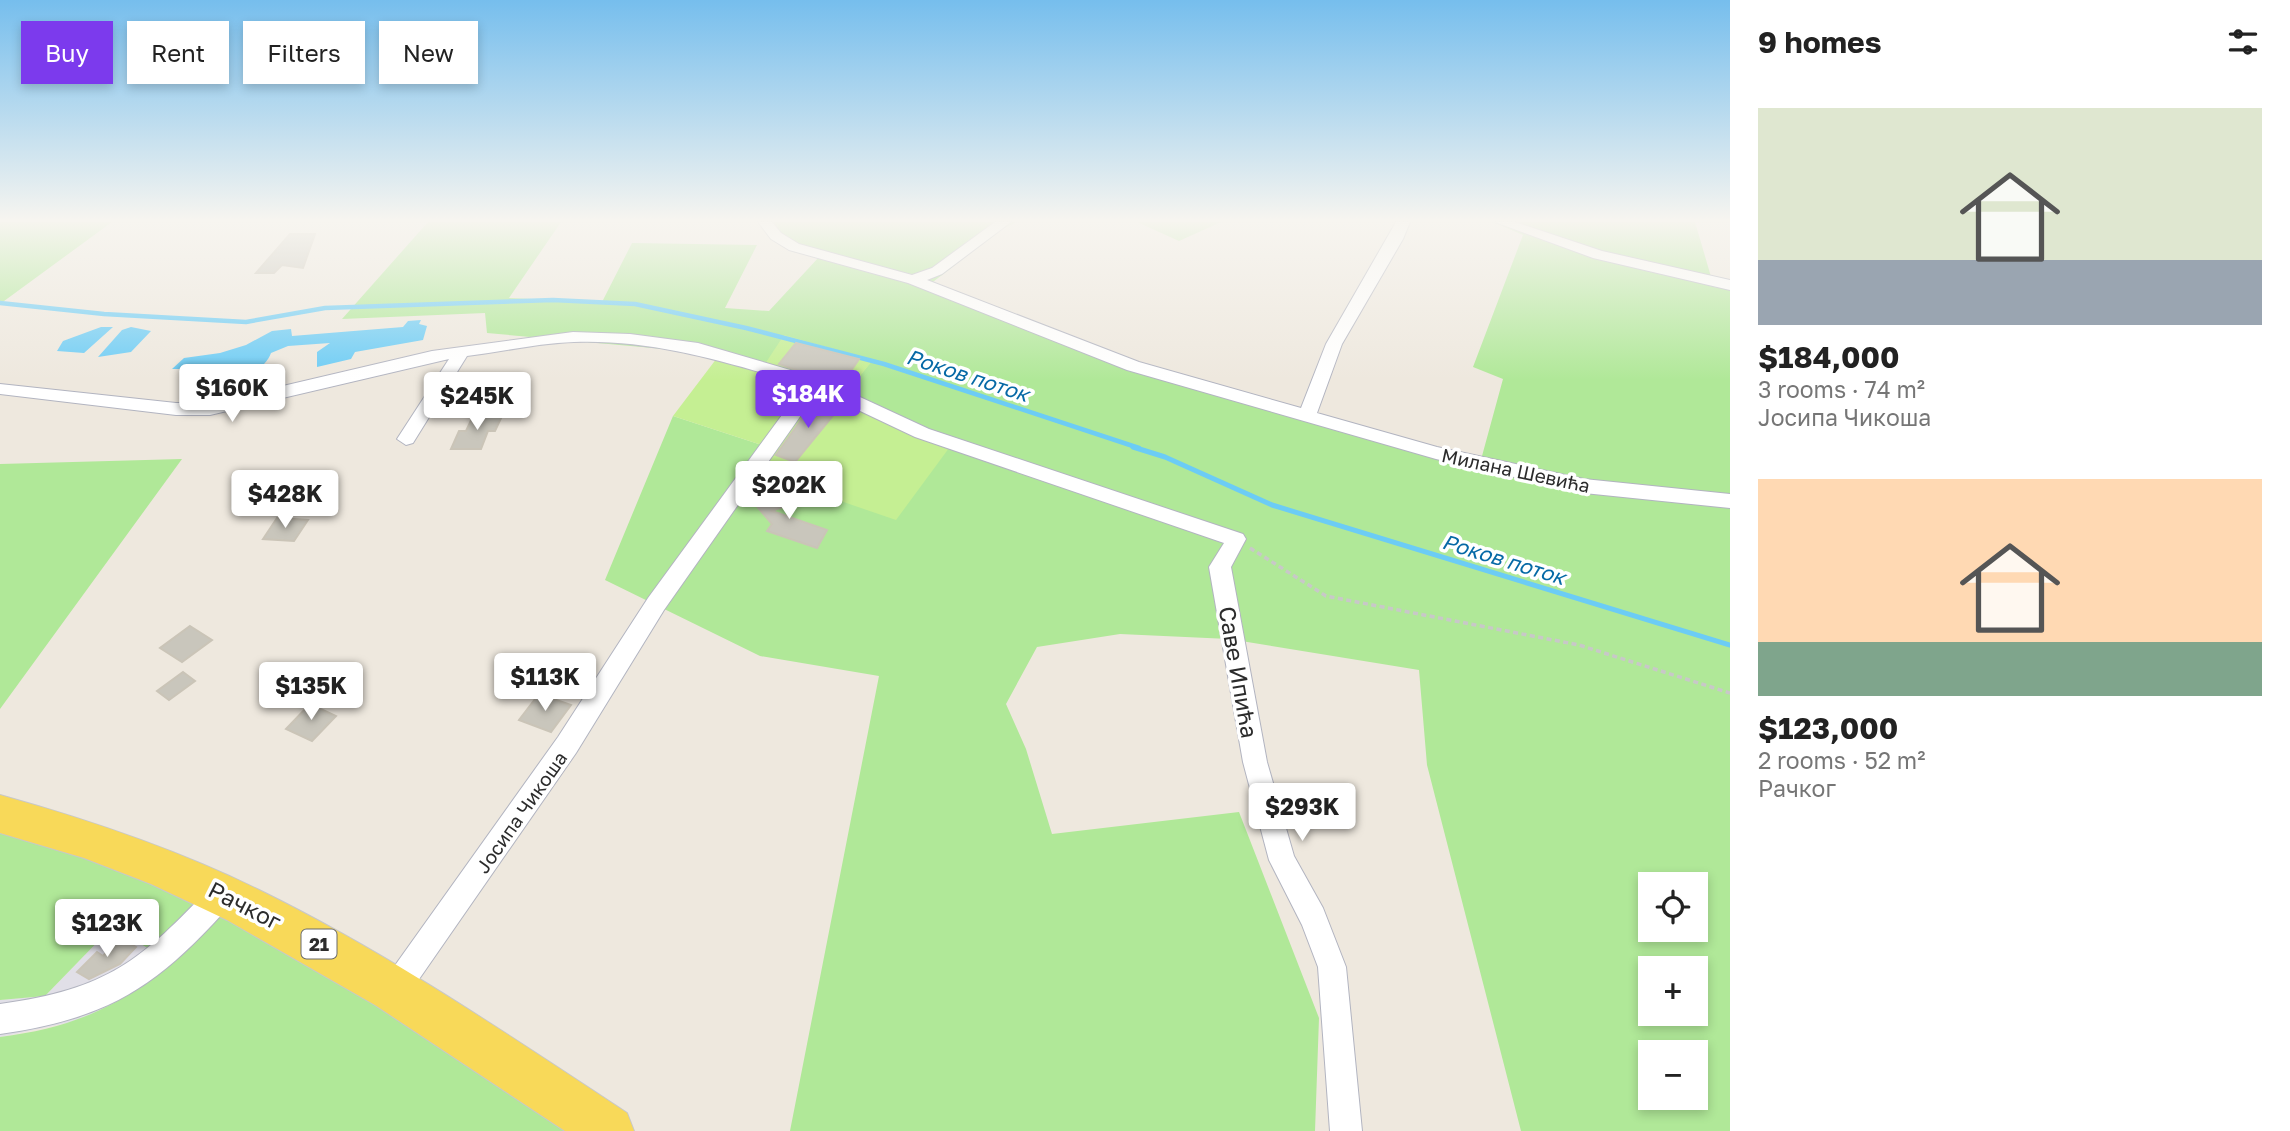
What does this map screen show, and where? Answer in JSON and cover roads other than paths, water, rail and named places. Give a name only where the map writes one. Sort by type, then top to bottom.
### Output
[{"type":"main road","name":"Рачког","points":[[0,814],[126,852],[223,893],[396,988],[609,1131]]},
{"type":"street","name":"Милана Шевића","points":[[894,275],[1133,366],[1308,414],[1436,453],[1584,486],[1730,501]]},
{"type":"street","points":[[913,280],[927,275]]},
{"type":"street","points":[[1308,414],[1334,344],[1375,275]]},
{"type":"street","points":[[1683,275],[1730,285]]},
{"type":"street","points":[[0,389],[176,409],[209,409],[432,356],[573,337],[630,339],[698,348],[815,383]]},
{"type":"street","points":[[406,439],[461,353]]},
{"type":"street","name":"Саве Ипића","points":[[815,383],[922,433],[1236,539],[1220,567],[1253,749],[1282,860],[1312,918],[1332,967],[1346,1131]]},
{"type":"street","name":"Јосипа Чикоша","points":[[396,988],[567,745],[656,604],[815,383]]},
{"type":"street","points":[[0,1019],[38,1015],[117,990],[147,970],[223,893]]},
{"type":"water","points":[[421,320],[419,324],[427,326],[423,340],[355,352],[351,359],[317,367],[317,352],[330,343],[288,346],[271,353],[261,367],[237,376],[211,375],[212,369],[172,369],[184,358],[220,353],[246,345],[272,331],[291,329],[292,336],[403,327],[408,321]]},
{"type":"water","points":[[101,327],[113,327],[84,353],[57,351],[63,341]]},
{"type":"water","points":[[131,327],[151,331],[131,352],[98,357],[122,330]]},
{"type":"waterway","name":"Роков поток","points":[[0,303],[104,314],[246,322],[325,308],[553,300],[635,304],[746,328],[884,364],[1139,448]]},
{"type":"waterway","name":"Роков поток","points":[[1133,447],[1165,457],[1272,505],[1730,645]]}]
